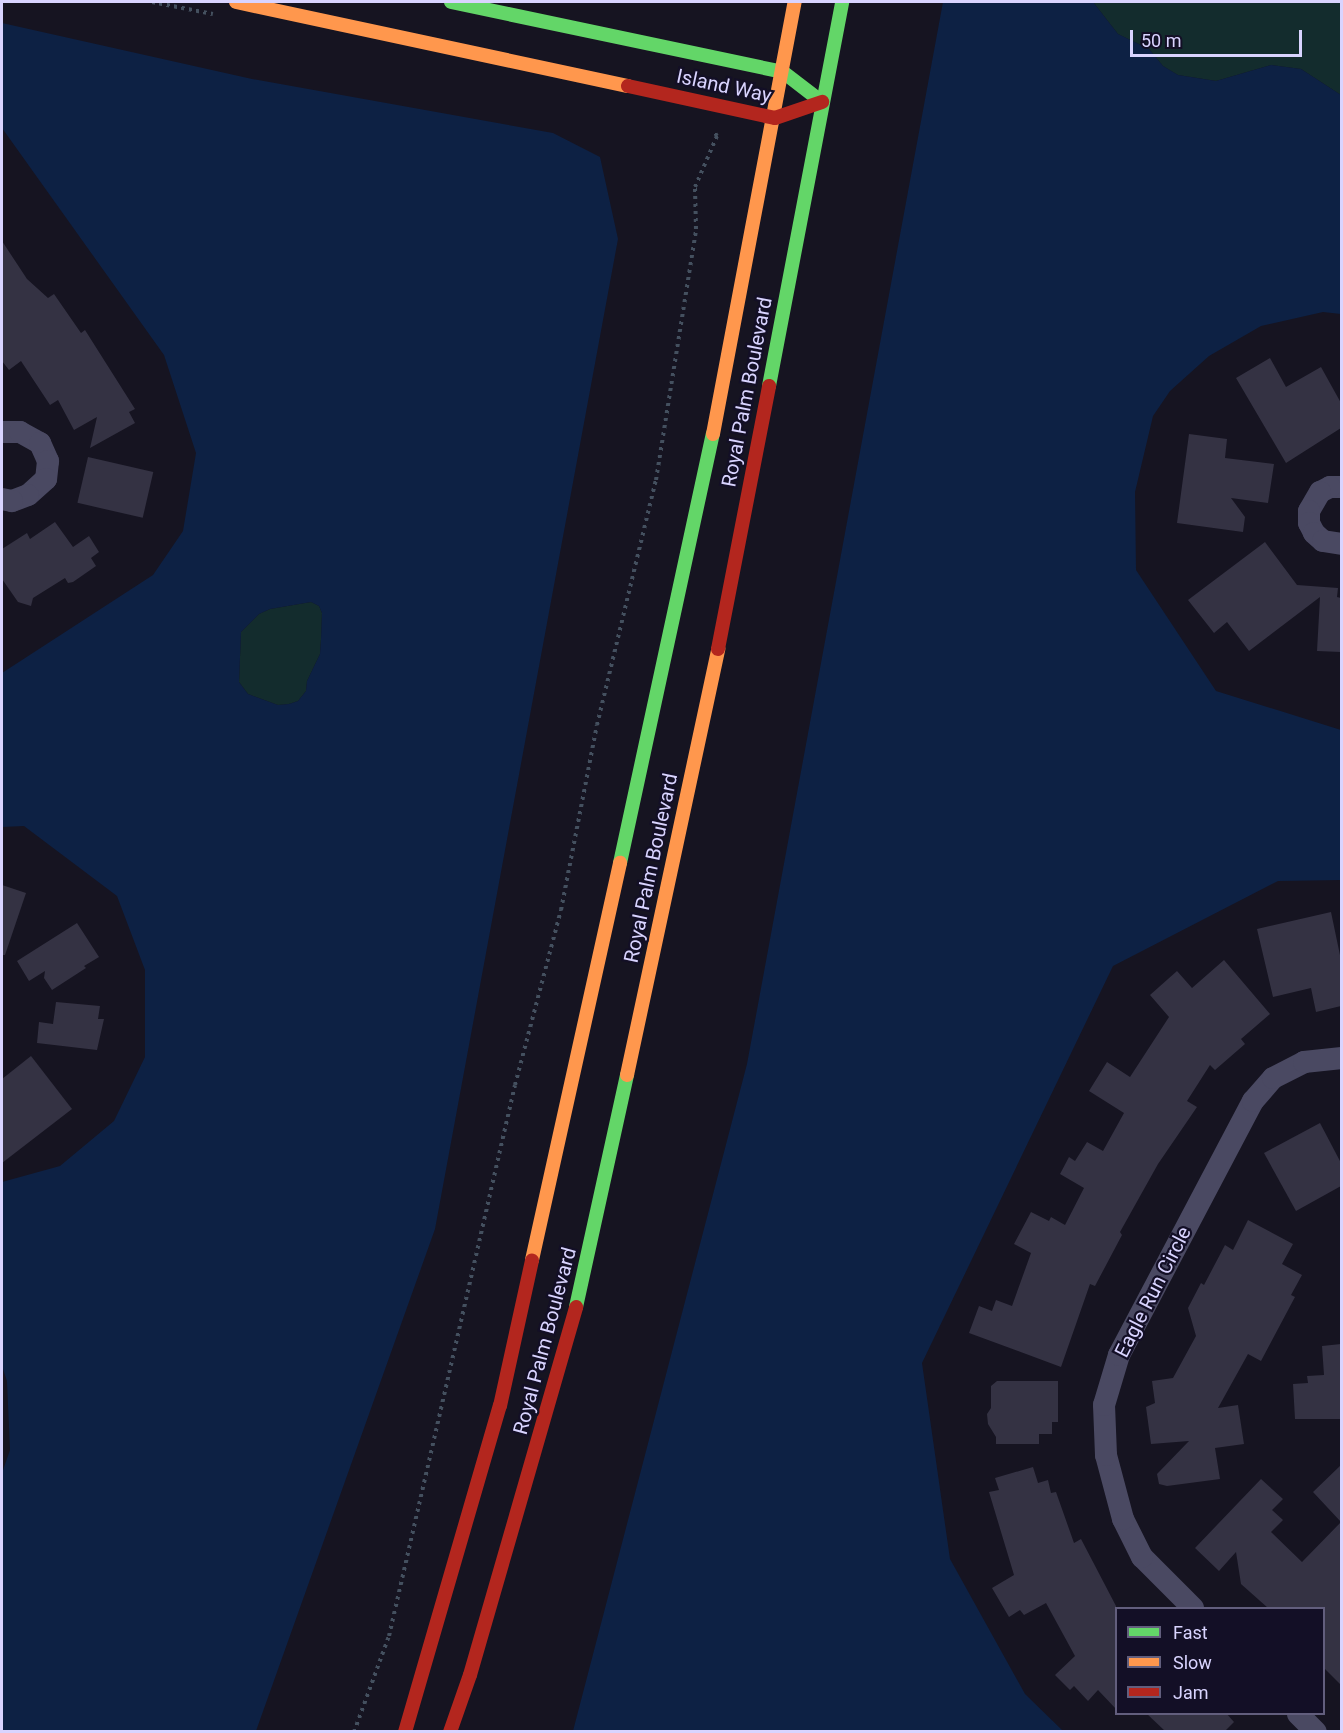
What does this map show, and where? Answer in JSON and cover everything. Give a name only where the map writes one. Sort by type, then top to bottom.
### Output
[{"type":"main road","name":"Island Way","points":[[236,2],[775,118],[822,102]]},
{"type":"main road","name":"Island Way","points":[[451,2],[783,72],[822,102]]},
{"type":"main road","name":"Royal Palm Boulevard","points":[[405,1731],[500,1406],[696,520],[775,118],[795,2]]},
{"type":"main road","name":"Royal Palm Boulevard","points":[[450,1731],[471,1676],[583,1284],[728,600],[842,2]]},
{"type":"street","points":[[2,432],[20,432],[40,443],[48,461],[46,479],[28,495],[12,501],[2,499]]},
{"type":"street","points":[[1341,487],[1329,487],[1320,492],[1309,511],[1309,523],[1314,533],[1323,541],[1341,544]]},
{"type":"street","name":"Eagle Run Circle","points":[[1192,1607],[1142,1557],[1124,1519],[1106,1455],[1104,1406],[1119,1354],[1252,1101],[1273,1078],[1304,1062],[1341,1058]]},
{"type":"street","points":[[1300,1715],[1316,1731]]},
{"type":"path","points":[[152,2],[222,16]]},
{"type":"path","points":[[354,1731],[388,1636],[513,1096],[561,910],[597,725],[656,480],[696,230],[695,187],[717,136],[711,128]]},
{"type":"green space","points":[[1093,2],[1341,2],[1341,95],[1301,69],[1271,65],[1216,81],[1178,75],[1163,66],[1149,49],[1118,34]]},
{"type":"green space","points":[[311,602],[319,606],[322,613],[321,640],[320,654],[307,681],[306,691],[298,701],[278,705],[248,694],[239,682],[241,632],[259,614],[270,609]]},
{"type":"water","points":[[943,2],[1093,2],[1118,34],[1149,49],[1163,66],[1178,75],[1216,81],[1271,65],[1301,69],[1341,95],[1341,314],[1323,312],[1261,326],[1209,356],[1170,391],[1153,416],[1135,492],[1136,570],[1216,691],[1341,730],[1341,880],[1278,881],[1113,966],[922,1363],[950,1559],[1025,1694],[1063,1731],[573,1731],[747,1064]]},
{"type":"water","points":[[2,23],[252,79],[553,133],[600,157],[618,239],[435,1229],[256,1731],[2,1731],[2,1473],[10,1450],[7,1381],[2,1366],[2,1182],[60,1166],[114,1121],[145,1057],[145,970],[117,896],[24,826],[2,827],[2,673],[153,575],[183,531],[196,453],[164,355],[2,128]],"holes":[[[311,602],[319,606],[322,613],[320,654],[307,681],[306,691],[298,701],[278,705],[248,694],[239,682],[241,632],[259,614],[270,609]]]},
{"type":"building","points":[[2,241],[27,279],[48,298],[54,294],[81,333],[85,330],[135,409],[129,412],[135,423],[90,448],[97,417],[74,430],[58,400],[50,405],[21,361],[9,370],[2,361]]},
{"type":"building","points":[[1270,358],[1286,387],[1321,367],[1341,403],[1341,428],[1286,463],[1236,378]]},
{"type":"building","points":[[1189,434],[1227,439],[1225,458],[1274,464],[1268,503],[1231,498],[1245,517],[1243,532],[1177,523]]},
{"type":"building","points":[[88,457],[153,472],[143,518],[77,503]]},
{"type":"building","points":[[55,522],[73,547],[89,536],[99,552],[91,558],[96,566],[73,582],[68,583],[65,578],[33,598],[31,606],[18,602],[2,579],[2,549],[27,533],[30,539]]},
{"type":"building","points":[[1265,542],[1297,585],[1338,588],[1337,597],[1341,598],[1341,652],[1317,651],[1320,597],[1249,651],[1227,622],[1214,633],[1188,600]]},
{"type":"building","points":[[2,885],[26,893],[5,955],[2,955]]},
{"type":"building","points":[[1331,912],[1341,960],[1341,1006],[1316,1012],[1311,988],[1273,997],[1257,929]]},
{"type":"building","points":[[77,923],[99,957],[52,990],[44,978],[45,971],[29,981],[17,961]]},
{"type":"building","points":[[1224,960],[1270,1014],[1241,1039],[1245,1044],[1215,1070],[1210,1065],[1187,1101],[1197,1107],[1158,1164],[1120,1232],[1122,1235],[1095,1286],[1090,1284],[1061,1367],[969,1333],[979,1306],[992,1311],[996,1300],[1012,1306],[1031,1253],[1014,1244],[1031,1212],[1049,1221],[1051,1217],[1065,1225],[1084,1188],[1060,1174],[1069,1157],[1075,1161],[1087,1142],[1103,1151],[1124,1113],[1089,1091],[1107,1062],[1130,1077],[1169,1017],[1150,995],[1177,971],[1192,988]]},
{"type":"building","points":[[56,1002],[100,1006],[98,1019],[104,1019],[97,1050],[37,1043],[39,1022],[53,1024]]},
{"type":"building","points":[[31,1056],[72,1109],[2,1163],[2,1079]]},
{"type":"building","points":[[1320,1123],[1341,1163],[1341,1186],[1296,1211],[1264,1153]]},
{"type":"building","points":[[1248,1220],[1293,1244],[1282,1264],[1302,1275],[1291,1295],[1295,1297],[1261,1361],[1248,1354],[1218,1408],[1238,1405],[1244,1444],[1215,1448],[1220,1479],[1167,1486],[1159,1484],[1157,1474],[1189,1441],[1151,1444],[1146,1407],[1155,1403],[1152,1381],[1173,1378],[1196,1336],[1188,1308],[1201,1283],[1204,1285],[1225,1245],[1233,1250]]},
{"type":"building","points":[[1341,1344],[1341,1419],[1295,1419],[1293,1384],[1308,1383],[1307,1376],[1324,1375],[1322,1346]]},
{"type":"building","points":[[997,1381],[1058,1381],[1058,1422],[1052,1422],[1052,1434],[1039,1434],[1039,1444],[996,1444],[996,1437],[988,1424],[987,1414],[991,1408],[991,1386]]},
{"type":"building","points":[[1341,1465],[1341,1522],[1313,1492]]},
{"type":"building","points":[[1033,1467],[1038,1483],[1048,1480],[1051,1493],[1056,1492],[1074,1543],[1081,1539],[1116,1606],[1115,1708],[1098,1690],[1088,1701],[1074,1686],[1070,1690],[1055,1675],[1075,1656],[1046,1603],[1024,1615],[1020,1610],[1009,1617],[992,1588],[1014,1575],[989,1492],[999,1490],[995,1478]]},
{"type":"building","points":[[1261,1479],[1283,1499],[1272,1510],[1283,1520],[1271,1532],[1302,1562],[1341,1522],[1341,1685],[1325,1669],[1325,1607],[1267,1607],[1241,1584],[1236,1552],[1219,1571],[1195,1548]]},
{"type":"building","points":[[1148,1715],[1228,1715],[1234,1722],[1225,1731],[1165,1731]]},
{"type":"traffic: fast","points":[[451,2],[783,72],[822,102]]},
{"type":"traffic: fast","points":[[769,386],[842,2]]},
{"type":"traffic: fast","points":[[620,863],[713,434]]},
{"type":"traffic: fast","points":[[576,1307],[627,1075]]},
{"type":"traffic: slow","points":[[236,2],[628,86]]},
{"type":"traffic: slow","points":[[713,434],[795,2]]},
{"type":"traffic: slow","points":[[627,1075],[718,649]]},
{"type":"traffic: slow","points":[[532,1260],[620,863]]},
{"type":"traffic: jam","points":[[628,86],[775,118],[822,102]]},
{"type":"traffic: jam","points":[[718,649],[769,386]]},
{"type":"traffic: jam","points":[[405,1732],[500,1406],[532,1260]]},
{"type":"traffic: jam","points":[[450,1732],[470,1675],[576,1307]]}]
